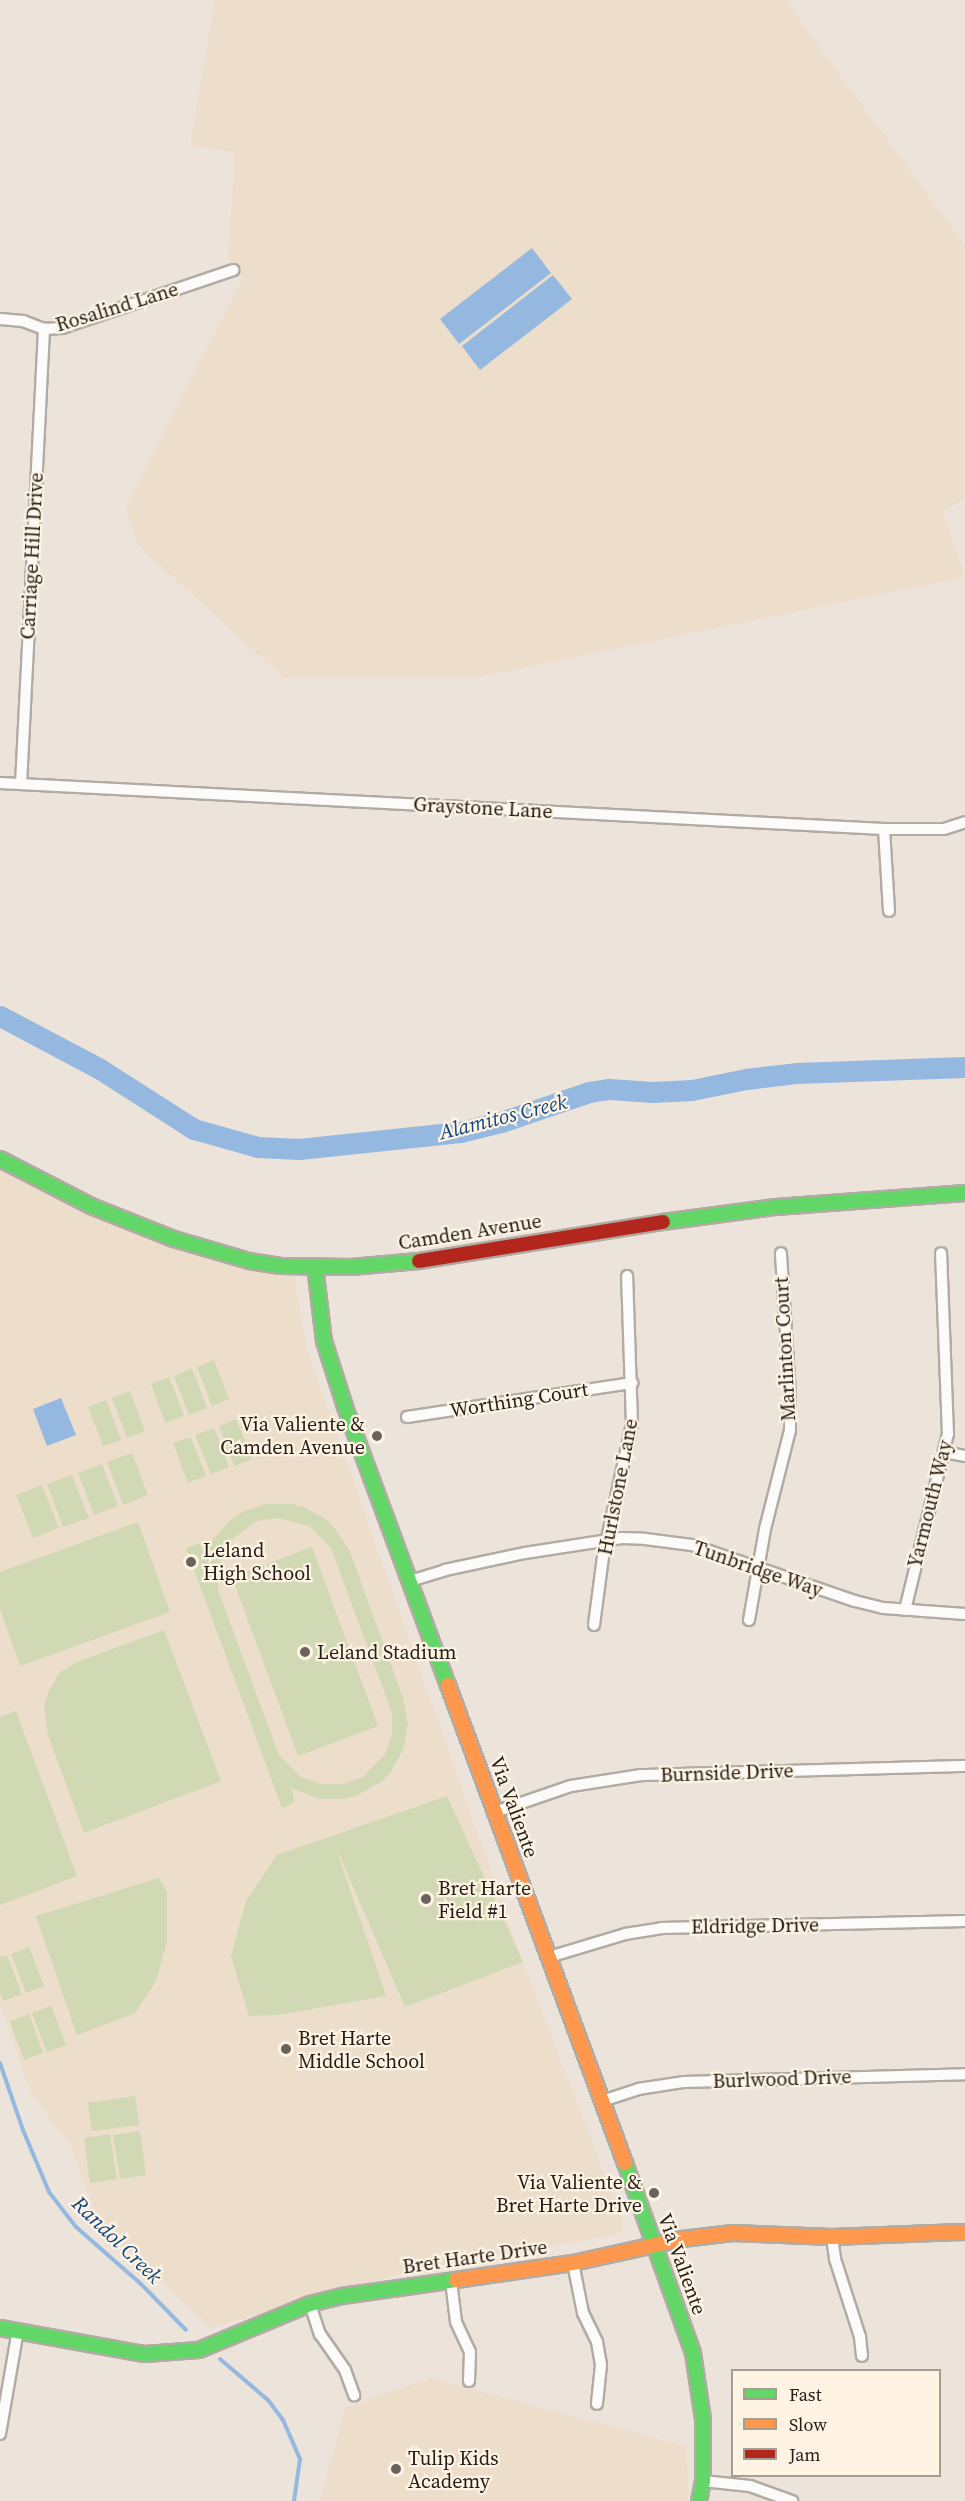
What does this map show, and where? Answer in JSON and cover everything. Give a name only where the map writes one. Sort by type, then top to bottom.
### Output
[{"type":"street","name":"Rosalind Lane","points":[[0,319],[23,321],[44,329],[62,328],[233,270]]},
{"type":"street","name":"Carriage Hill Drive","points":[[21,784],[44,329]]},
{"type":"street","name":"Graystone Lane","points":[[0,783],[884,829],[944,829],[965,822]]},
{"type":"street","points":[[884,829],[889,911]]},
{"type":"street","name":"Camden Avenue","points":[[0,1159],[91,1206],[174,1239],[249,1261],[281,1266],[408,1263],[621,1227],[776,1207],[965,1193]]},
{"type":"street","name":"Marlinton Court","points":[[749,1620],[765,1529],[790,1430],[790,1394],[781,1253]]},
{"type":"street","name":"Yarmouth Way","points":[[905,1610],[948,1434],[941,1253]]},
{"type":"street","name":"Via Valiente","points":[[315,1266],[317,1304],[332,1370],[655,2244],[693,2353],[703,2419],[703,2481],[699,2501]]},
{"type":"street","name":"Hurlstone Lane","points":[[594,1624],[607,1541],[632,1424],[627,1276]]},
{"type":"street","name":"Worthing Court","points":[[407,1417],[632,1383]]},
{"type":"street","points":[[944,1452],[965,1456]]},
{"type":"street","name":"Tunbridge Way","points":[[410,1581],[445,1570],[513,1556],[622,1538],[645,1539],[692,1545],[846,1599],[905,1610],[965,1614]]},
{"type":"street","name":"Burnside Drive","points":[[495,1812],[571,1786],[641,1775],[965,1766]]},
{"type":"street","name":"Eldridge Drive","points":[[549,1957],[625,1934],[661,1928],[965,1922]]},
{"type":"street","name":"Burlwood Drive","points":[[602,2101],[638,2089],[684,2082],[965,2074]]},
{"type":"street","name":"Bret Harte Drive","points":[[0,2328],[145,2354],[199,2350],[247,2328],[310,2304],[342,2296],[573,2263],[655,2244],[733,2233],[831,2237],[965,2232]]},
{"type":"street","points":[[831,2237],[835,2259],[860,2337],[862,2356]]},
{"type":"street","points":[[573,2263],[578,2296],[597,2342],[601,2365],[597,2404]]},
{"type":"street","points":[[451,2281],[456,2322],[470,2352],[469,2381]]},
{"type":"street","points":[[310,2304],[320,2334],[345,2370],[354,2395]]},
{"type":"street","points":[[0,2434],[18,2330]]},
{"type":"street","points":[[703,2481],[750,2486],[792,2501]]},
{"type":"shaded area","points":[[215,0],[787,0],[965,245],[965,499],[943,511],[965,577],[479,677],[283,677],[147,554],[136,540],[126,506],[243,277],[235,276],[228,257],[235,152],[190,146]]},
{"type":"shaded area","points":[[0,1162],[211,1255],[251,1270],[284,1272],[294,1277],[307,1349],[523,1962],[622,2219],[622,2230],[616,2235],[413,2270],[211,2328],[99,2224],[71,2146],[31,2093],[0,2005]]},
{"type":"shaded area","points":[[430,2378],[686,2446],[689,2493],[687,2501],[320,2501],[345,2408]]},
{"type":"green space","points":[[214,1360],[229,1399],[212,1406],[197,1367]]},
{"type":"green space","points":[[192,1368],[207,1408],[189,1415],[174,1376]]},
{"type":"green space","points":[[169,1377],[184,1416],[165,1423],[151,1384]]},
{"type":"green space","points":[[130,1391],[145,1431],[127,1438],[112,1398]]},
{"type":"green space","points":[[106,1400],[121,1440],[103,1446],[88,1407]]},
{"type":"green space","points":[[236,1419],[252,1459],[234,1466],[219,1426]]},
{"type":"green space","points":[[214,1428],[229,1467],[211,1474],[195,1435]]},
{"type":"green space","points":[[191,1437],[206,1476],[188,1483],[173,1443]]},
{"type":"green space","points":[[132,1453],[148,1495],[123,1505],[107,1462]]},
{"type":"green space","points":[[102,1464],[118,1506],[94,1515],[78,1473]]},
{"type":"green space","points":[[72,1475],[89,1518],[63,1527],[47,1484]]},
{"type":"green space","points":[[42,1485],[59,1528],[33,1538],[16,1495]]},
{"type":"green space","points":[[265,1504],[291,1504],[304,1507],[327,1520],[350,1552],[403,1698],[408,1724],[403,1750],[390,1773],[381,1782],[358,1795],[345,1799],[319,1799],[291,1788],[295,1802],[282,1808],[186,1548],[200,1543],[205,1557],[212,1541],[229,1521],[240,1513]],"holes":[[[278,1518],[309,1526],[331,1548],[392,1713],[392,1734],[385,1754],[363,1777],[343,1784],[321,1784],[301,1777],[279,1755],[218,1590],[221,1558],[231,1540],[257,1521]]]},
{"type":"green space","points":[[138,1522],[170,1612],[20,1666],[0,1609],[0,1572]]},
{"type":"green space","name":"Leland Stadium","points":[[312,1547],[378,1726],[298,1756],[232,1577]]},
{"type":"green space","points":[[164,1630],[221,1781],[84,1833],[48,1735],[44,1706],[49,1691],[60,1672],[77,1662]]},
{"type":"green space","points":[[16,1711],[77,1876],[0,1905],[0,1717]]},
{"type":"green space","points":[[447,1796],[523,1962],[405,2007],[335,1845],[386,1996],[278,2015],[249,2016],[231,1956],[246,1901],[277,1855]]},
{"type":"green space","points":[[159,1878],[167,1892],[167,1942],[156,1981],[135,2013],[77,2035],[36,1916]]},
{"type":"green space","points":[[29,1947],[44,1986],[26,1993],[11,1954]]},
{"type":"green space","points":[[7,1955],[22,1994],[3,2001],[0,1991],[0,1957]]},
{"type":"green space","points":[[51,2006],[66,2045],[47,2052],[32,2013]]},
{"type":"green space","points":[[29,2014],[43,2053],[24,2060],[10,2021]]},
{"type":"green space","points":[[135,2096],[139,2125],[92,2131],[88,2103]]},
{"type":"green space","points":[[140,2131],[146,2175],[120,2179],[113,2135]]},
{"type":"green space","points":[[110,2134],[117,2179],[90,2183],[84,2138]]},
{"type":"water","points":[[532,248],[551,273],[459,344],[440,319]]},
{"type":"water","points":[[553,275],[572,299],[480,370],[462,346]]},
{"type":"water","points":[[61,1398],[76,1435],[47,1446],[33,1409]]},
{"type":"waterway","name":"Alamitos Creek","points":[[0,1016],[100,1069],[194,1129],[258,1147],[299,1149],[460,1132],[501,1122],[589,1092],[609,1089],[653,1092],[692,1090],[746,1079],[796,1073],[965,1067]]},
{"type":"waterway","name":"Randol Creek","points":[[0,2063],[23,2130],[49,2192],[76,2227],[141,2284],[186,2330]]},
{"type":"waterway","name":"Randol Creek","points":[[220,2359],[268,2400],[283,2420],[300,2459],[294,2501]]},
{"type":"traffic: fast","points":[[0,1159],[91,1206],[174,1239],[249,1261],[281,1266],[351,1267],[419,1261]]},
{"type":"traffic: fast","points":[[663,1222],[776,1207],[965,1193]]},
{"type":"traffic: fast","points":[[315,1266],[324,1341],[345,1407],[448,1685]]},
{"type":"traffic: fast","points":[[625,2163],[693,2353],[703,2419],[703,2481],[699,2501]]},
{"type":"traffic: fast","points":[[0,2328],[145,2354],[199,2350],[310,2304],[342,2296],[456,2280]]},
{"type":"traffic: slow","points":[[448,1685],[625,2163]]},
{"type":"traffic: slow","points":[[456,2280],[573,2263],[682,2239],[733,2233],[832,2237],[965,2232]]},
{"type":"traffic: jam","points":[[419,1261],[663,1222]]},
{"type":"place","name":"Via Valiente & Camden Avenue","points":[[377,1436]]},
{"type":"place","name":"Leland High School","points":[[191,1562]]},
{"type":"place","name":"Leland Stadium","points":[[305,1652]]},
{"type":"place","name":"Bret Harte Field #1","points":[[426,1899]]},
{"type":"place","name":"Bret Harte Middle School","points":[[286,2049]]},
{"type":"place","name":"Via Valiente & Bret Harte Drive","points":[[654,2193]]},
{"type":"place","name":"Tulip Kids Academy","points":[[396,2469]]}]
